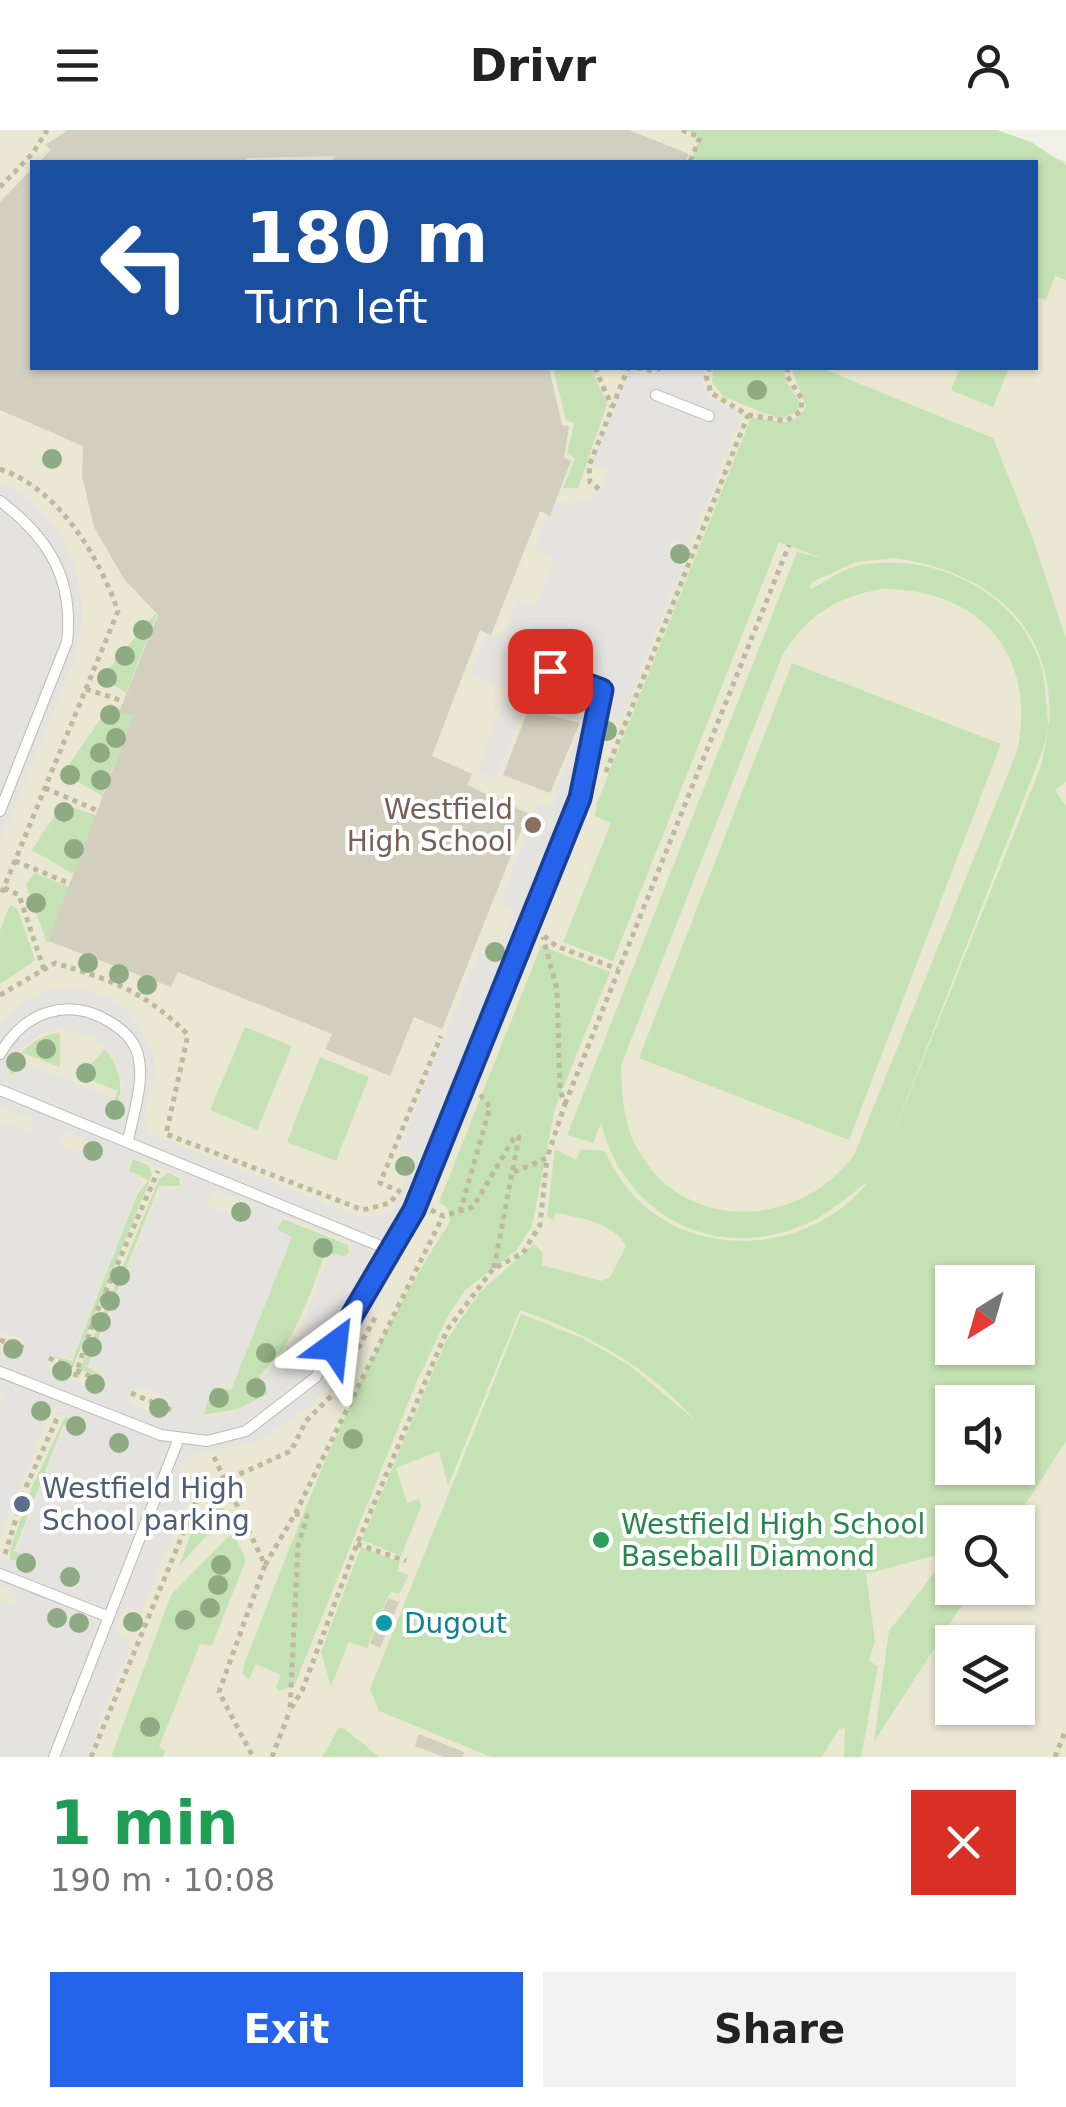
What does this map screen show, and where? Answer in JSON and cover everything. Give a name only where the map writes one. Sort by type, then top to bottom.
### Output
[{"type":"lane","points":[[656,395],[710,416]]},
{"type":"lane","points":[[0,501],[46,542],[65,579],[70,618],[66,642],[0,811]]},
{"type":"lane","points":[[0,1372],[161,1436],[207,1441],[246,1431],[316,1377],[414,1210],[580,798],[602,690],[550,671]]},
{"type":"lane","points":[[0,1054],[12,1035],[40,1013],[69,1006],[96,1013],[122,1030],[136,1050],[139,1079],[128,1141]]},
{"type":"lane","points":[[0,1090],[390,1250]]},
{"type":"lane","points":[[54,1757],[179,1438]]},
{"type":"lane","points":[[0,1574],[109,1617]]},
{"type":"path","points":[[0,187],[33,153],[47,130]]},
{"type":"path","points":[[682,130],[700,138],[692,160]]},
{"type":"path","points":[[596,370],[612,407]]},
{"type":"path","points":[[600,489],[590,482],[589,466],[627,370]]},
{"type":"path","points":[[748,416],[786,421],[801,410],[802,399],[786,375],[787,370]]},
{"type":"path","points":[[272,1757],[446,1330],[494,1269],[523,1253],[540,1225],[546,1158],[565,1104],[789,544]]},
{"type":"path","points":[[86,689],[123,701]]},
{"type":"path","points":[[45,788],[96,810]]},
{"type":"path","points":[[15,860],[71,884]]},
{"type":"path","points":[[4,888],[19,894],[44,970]]},
{"type":"path","points":[[565,1104],[560,1090],[557,989],[542,934],[556,946],[618,969]]},
{"type":"path","points":[[166,1134],[363,1210],[377,1209],[390,1203],[399,1190],[380,1183],[441,1036]]},
{"type":"path","points":[[460,1212],[490,1107],[478,1093]]},
{"type":"path","points":[[430,1210],[443,1216],[473,1207],[515,1136],[520,1138],[494,1269]]},
{"type":"path","points":[[512,1173],[546,1158]]},
{"type":"path","points":[[76,1375],[95,1316],[159,1170]]},
{"type":"path","points":[[253,1757],[220,1692],[265,1564],[295,1514],[443,1216]]},
{"type":"path","points":[[0,1340],[25,1348]]},
{"type":"path","points":[[49,1358],[76,1375],[103,1382]]},
{"type":"path","points":[[131,1393],[171,1410]]},
{"type":"path","points":[[5,1554],[26,1486],[59,1414]]},
{"type":"path","points":[[207,1441],[265,1564]]},
{"type":"path","points":[[290,1710],[298,1546],[307,1516],[295,1514]]},
{"type":"path","points":[[357,1544],[406,1561]]},
{"type":"path","points":[[1054,1757],[1066,1728]]},
{"type":"shaded area","name":"Westfield High School","points":[[0,130],[976,130],[1066,161],[1066,1757],[0,1757]]},
{"type":"shaded area","points":[[658,370],[705,370],[703,382],[710,398],[742,413],[689,546],[675,541],[669,547],[669,556],[683,562],[621,721],[607,717],[585,814],[431,1198],[341,1368],[313,1404],[259,1440],[189,1456],[181,1462],[181,1471],[196,1478],[142,1611],[129,1607],[122,1610],[115,1632],[131,1641],[86,1757],[0,1757],[0,1600],[14,1604],[18,1599],[16,1593],[0,1587],[0,1557],[32,1565],[31,1558],[16,1552],[64,1428],[81,1433],[85,1429],[83,1423],[37,1405],[31,1407],[32,1414],[46,1421],[0,1537],[0,1402],[4,1398],[0,1391],[0,1352],[16,1358],[25,1347],[23,1340],[0,1331],[0,1122],[27,1132],[34,1124],[33,1119],[0,1106],[0,1024],[23,1002],[49,990],[86,990],[109,998],[129,1012],[152,1050],[156,1070],[144,1122],[150,1134],[358,1216],[376,1217],[393,1209],[415,1159],[399,1148],[479,952],[497,953],[514,911],[501,900],[537,804],[556,806],[553,800],[582,723],[526,702],[496,779],[478,772],[507,689],[470,675],[488,632],[540,654],[503,635],[517,599],[536,607],[555,559],[535,549],[547,512],[551,513],[556,502],[574,505],[600,492],[608,471],[592,464],[629,371],[645,375]],"holes":[[[58,1029],[90,1035],[114,1055],[123,1087],[113,1119],[109,1116],[115,1099],[20,1061],[13,1077],[8,1076],[20,1050],[42,1033]],[[68,1132],[99,1145],[102,1153],[94,1159],[61,1146],[58,1140]],[[136,1158],[181,1176],[183,1184],[174,1191],[161,1186],[90,1366],[105,1375],[97,1390],[50,1372],[47,1362],[53,1354],[71,1359],[143,1178],[128,1172],[128,1163]],[[215,1190],[249,1203],[250,1212],[243,1218],[209,1206],[207,1199]],[[285,1217],[349,1242],[352,1250],[346,1258],[329,1253],[298,1336],[261,1377],[269,1395],[234,1413],[203,1417],[213,1385],[232,1385],[291,1238],[275,1227],[277,1220]],[[138,1386],[171,1399],[169,1415],[164,1417],[131,1404],[131,1390]]]},
{"type":"shaded area","points":[[0,482],[28,498],[57,529],[77,570],[83,616],[75,658],[0,843]]},
{"type":"green space","points":[[686,130],[997,130],[1031,142],[1066,165],[1066,280],[1055,276],[1046,300],[1038,297],[1038,160],[696,160],[692,158],[700,138]]},
{"type":"green space","points":[[554,370],[592,370],[607,404],[578,488],[563,488],[575,458],[567,454],[574,423],[566,420]]},
{"type":"green space","points":[[713,370],[784,370],[786,382],[800,402],[798,411],[780,419],[724,397],[712,382]]},
{"type":"green space","points":[[792,370],[826,370],[993,438],[1032,536],[1066,639],[1066,781],[1055,790],[1066,806],[1066,1441],[1025,1505],[935,1505],[935,1555],[866,1574],[875,1641],[869,1661],[878,1666],[861,1757],[844,1757],[845,1728],[839,1729],[822,1757],[491,1757],[379,1711],[370,1689],[521,1314],[582,1338],[629,1365],[695,1420],[657,1383],[615,1353],[569,1330],[520,1310],[448,1486],[439,1451],[396,1468],[407,1503],[419,1499],[421,1507],[401,1556],[362,1540],[446,1341],[480,1292],[534,1244],[543,1253],[542,1265],[601,1281],[610,1277],[626,1246],[613,1231],[596,1222],[556,1213],[553,1221],[547,1216],[555,1149],[576,1160],[581,1149],[604,1151],[624,1184],[649,1210],[679,1228],[712,1238],[747,1241],[781,1236],[814,1225],[843,1207],[868,1182],[815,1220],[772,1235],[739,1238],[707,1234],[678,1223],[652,1206],[630,1184],[613,1156],[601,1123],[593,1143],[567,1135],[797,552],[822,558],[779,542],[613,961],[563,942],[611,823],[595,816],[597,803],[751,418],[794,420],[806,406]],"holes":[[[895,558],[929,565],[960,576],[987,591],[1010,610],[1028,632],[1041,660],[1048,691],[1049,727],[1042,668],[1027,635],[1010,613],[965,580],[939,570],[912,564],[857,566],[809,590],[812,582],[856,562]],[[883,589],[917,592],[948,601],[974,615],[994,634],[1019,685],[1017,751],[855,1153],[833,1178],[805,1197],[775,1208],[744,1212],[712,1208],[683,1196],[657,1176],[637,1148],[626,1118],[621,1065],[783,654],[813,618],[838,602]],[[1049,727],[1041,766],[884,1157]]]},
{"type":"green space","points":[[959,370],[1008,370],[993,407],[951,390]]},
{"type":"green space","points":[[157,615],[126,693],[102,677]]},
{"type":"green space","points":[[792,663],[1001,744],[849,1140],[639,1058]]},
{"type":"green space","points":[[111,704],[133,717],[102,796],[63,773]]},
{"type":"green space","points":[[62,804],[95,815],[96,823],[75,875],[32,850]]},
{"type":"green space","points":[[34,873],[70,887],[47,943],[26,885]]},
{"type":"green space","points":[[10,905],[17,908],[35,960],[0,984],[0,930]]},
{"type":"green space","points":[[541,946],[610,972],[555,1108],[532,1226],[516,1251],[465,1290],[449,1314],[417,1381],[295,1684],[280,1691],[276,1688],[281,1675],[256,1664],[249,1679],[243,1674],[244,1665],[311,1495],[361,1382],[388,1327],[450,1222],[448,1209],[439,1202]]},
{"type":"green space","points":[[245,1027],[292,1046],[257,1130],[210,1110]]},
{"type":"green space","points":[[60,1032],[60,1067],[23,1053],[15,1074],[9,1075],[18,1059],[28,1046]]},
{"type":"green space","points":[[105,1049],[120,1082],[113,1118],[109,1114],[118,1091],[81,1076]]},
{"type":"green space","points":[[320,1057],[369,1077],[336,1161],[287,1142]]},
{"type":"green space","points":[[133,1159],[148,1165],[152,1175],[73,1367],[53,1356],[72,1361],[137,1195],[148,1180],[129,1171]]},
{"type":"green space","points":[[169,1173],[179,1178],[180,1186],[159,1186],[87,1367],[104,1376],[80,1370],[159,1179]]},
{"type":"green space","points":[[283,1219],[348,1245],[349,1252],[345,1257],[326,1252],[292,1334],[259,1376],[268,1394],[238,1409],[203,1415],[213,1387],[231,1390],[292,1237],[277,1230]]},
{"type":"green space","points":[[65,1417],[83,1424],[84,1430],[63,1426],[14,1551],[30,1558],[28,1566],[10,1559],[10,1551],[31,1489]]},
{"type":"green space","points":[[216,1505],[225,1509],[232,1523],[206,1536],[179,1566],[199,1512]]},
{"type":"green space","points":[[233,1532],[246,1560],[212,1645],[200,1644],[159,1747],[165,1751],[163,1757],[111,1757],[171,1595]]},
{"type":"green space","points":[[361,1547],[400,1562],[397,1571],[409,1575],[399,1594],[392,1592],[388,1596],[367,1648],[349,1642],[331,1686],[321,1652]]},
{"type":"green space","points":[[935,1572],[935,1605],[962,1605],[949,1625],[935,1625],[935,1647],[874,1742],[889,1631]]},
{"type":"green space","points":[[339,1728],[345,1729],[379,1757],[322,1757]]},
{"type":"building","points":[[68,130],[629,130],[689,154],[686,160],[333,160],[335,156],[41,160],[51,150],[45,145]]},
{"type":"building","points":[[30,171],[30,370],[549,370],[562,425],[569,426],[564,458],[571,461],[550,516],[540,511],[491,635],[480,630],[432,756],[472,774],[467,785],[528,813],[442,1029],[414,1017],[390,1076],[325,1049],[332,1034],[178,972],[171,987],[48,941],[133,716],[119,712],[158,615],[124,579],[94,527],[82,476],[83,446],[0,410],[0,202]]},
{"type":"building","points":[[528,710],[580,723],[550,793],[503,775]]},
{"type":"building","name":"Dugout","points":[[388,1598],[399,1602],[380,1648],[370,1643]]},
{"type":"building","points":[[419,1734],[464,1752],[463,1757],[444,1757],[415,1746]]},
{"type":"place","name":"Westfield High School","points":[[533,825]]},
{"type":"place","name":"Westfield High School parking","points":[[22,1504]]},
{"type":"place","name":"Westfield High School Baseball Diamond","points":[[601,1540]]},
{"type":"place","name":"Dugout","points":[[384,1623]]},
{"type":"route","points":[[334,1346],[414,1210],[580,798],[602,690],[550,671]]}]
